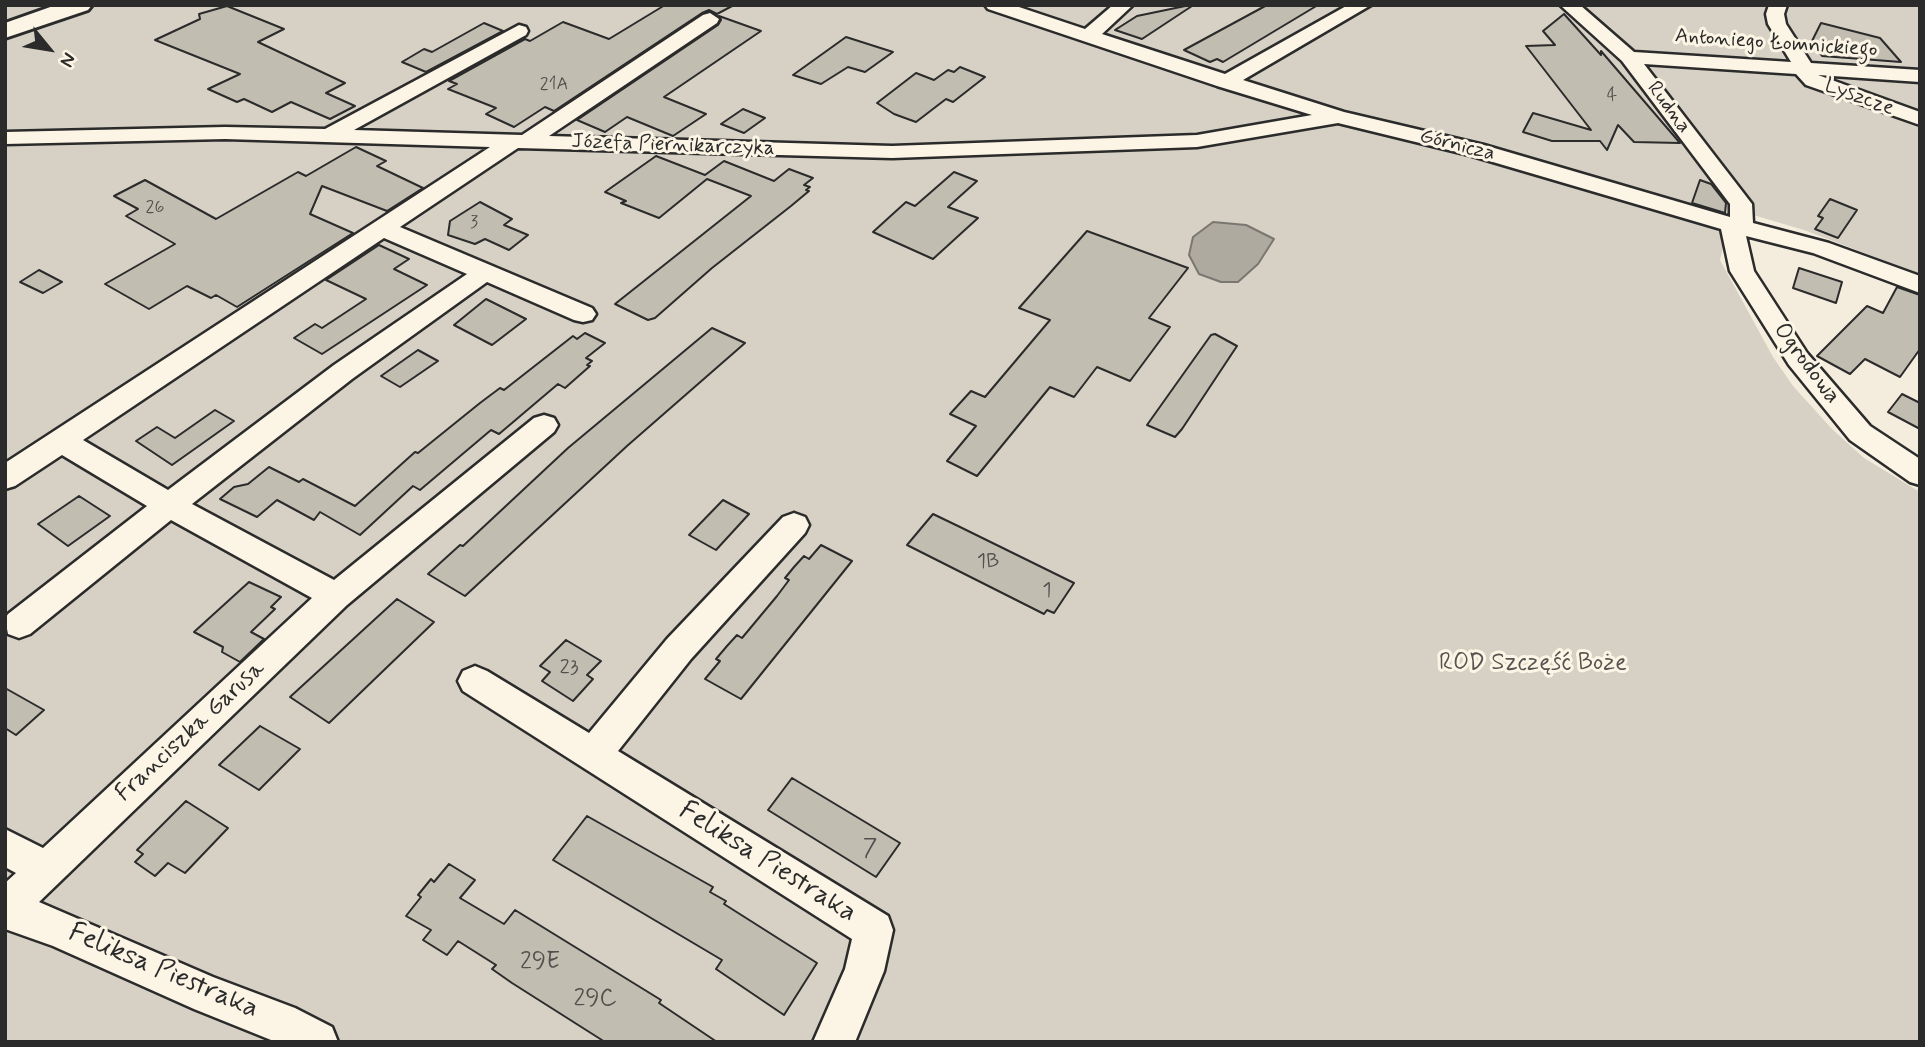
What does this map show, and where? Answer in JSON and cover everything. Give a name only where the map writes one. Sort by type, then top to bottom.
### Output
[{"type":"highway","points":[[5,31],[79,5]]},
{"type":"street","name":"Górnicza","points":[[994,5],[1338,117],[1476,150],[1821,248],[1920,285]]},
{"type":"street","points":[[1089,35],[1124,5]]},
{"type":"street","points":[[1224,82],[1362,5]]},
{"type":"street","name":"Rudna","points":[[1569,5],[1629,57],[1741,204],[1737,226]]},
{"type":"street","points":[[1778,5],[1775,14],[1777,24],[1805,69]]},
{"type":"street","points":[[5,478],[381,228],[710,19]]},
{"type":"street","points":[[331,135],[519,31]]},
{"type":"street","name":"Antoniego Łomnickiego","points":[[1629,57],[1920,76]]},
{"type":"street","name":"Lyszcze","points":[[1805,69],[1807,76],[1814,81],[1920,119]]},
{"type":"street","points":[[1862,99],[1886,75]]},
{"type":"street","name":"Józefa Piernikarczyka","points":[[5,138],[225,133],[892,152],[1197,141],[1338,117]]},
{"type":"street","name":"Ogrodowa","points":[[1737,226],[1742,271],[1798,359],[1860,433],[1920,474]]},
{"type":"street","points":[[381,228],[583,314]]},
{"type":"street","points":[[19,624],[343,372],[484,273]]},
{"type":"street","name":"Franciszka Garusa","points":[[5,910],[336,596],[544,425]]},
{"type":"street","points":[[61,441],[169,505],[336,596]]},
{"type":"street","points":[[593,755],[679,649],[794,525]]},
{"type":"street","name":"Feliksa Piestraka","points":[[475,681],[874,930],[864,971],[834,1042]]},
{"type":"street","points":[[5,847],[47,870]]},
{"type":"street","name":"Feliksa Piestraka","points":[[5,910],[58,928],[208,995],[281,1021],[317,1042]]},
{"type":"green space","name":"ROD Szczęść Boże","points":[[5,5],[1920,5],[1920,274],[1804,230],[1733,209],[1720,260],[1773,357],[1793,386],[1832,429],[1864,458],[1920,492],[1920,1042],[5,1042]]},
{"type":"shaded area","points":[[1213,222],[1246,225],[1274,239],[1258,264],[1238,282],[1221,282],[1199,274],[1189,255],[1193,237]]},
{"type":"building","points":[[665,5],[734,5],[717,14],[709,10],[702,13],[554,111],[545,107],[514,127],[486,114],[496,108],[448,89],[457,84],[449,81],[525,39],[530,41],[563,22],[609,39]]},
{"type":"building","points":[[1267,5],[1318,5],[1223,62],[1217,59],[1210,62],[1184,50]]},
{"type":"building","points":[[227,6],[284,29],[258,42],[345,83],[326,93],[355,106],[330,119],[291,102],[272,112],[244,99],[237,102],[208,89],[240,74],[155,40],[200,19],[199,14]]},
{"type":"building","points":[[1192,6],[1142,39],[1115,30],[1137,16]]},
{"type":"building","points":[[1564,14],[1601,55],[1601,51],[1680,143],[1634,142],[1618,125],[1607,150],[1600,141],[1552,141],[1523,132],[1533,113],[1591,130],[1526,46],[1555,45],[1543,31]]},
{"type":"building","points":[[719,16],[761,31],[664,97],[706,114],[673,136],[627,117],[605,132],[577,120],[718,25],[721,20]]},
{"type":"building","points":[[484,23],[503,31],[426,72],[402,62],[424,49],[432,52]]},
{"type":"building","points":[[1821,23],[1880,38],[1901,62],[1822,56],[1812,41]]},
{"type":"building","points":[[846,37],[893,52],[865,72],[848,67],[821,84],[793,75]]},
{"type":"building","points":[[960,67],[985,77],[953,102],[946,99],[916,122],[894,114],[877,103],[916,73],[934,80],[948,70],[954,72]]},
{"type":"building","points":[[743,109],[765,118],[744,133],[721,124]]},
{"type":"building","points":[[356,147],[386,161],[377,166],[423,188],[387,211],[322,186],[310,214],[353,233],[237,307],[216,295],[211,298],[187,286],[149,309],[105,284],[175,244],[126,216],[138,209],[114,196],[145,180],[216,219],[298,172],[306,176]]},
{"type":"building","points":[[656,156],[705,175],[724,161],[774,181],[789,169],[813,178],[804,185],[810,187],[806,190],[809,191],[712,268],[655,318],[648,320],[615,304],[751,196],[707,179],[659,218],[621,203],[626,201],[605,192]]},
{"type":"building","points":[[954,172],[977,181],[948,207],[978,218],[933,259],[873,232],[906,202],[915,206]]},
{"type":"building","points":[[1700,180],[1711,184],[1726,203],[1725,213],[1692,203]]},
{"type":"building","points":[[1830,199],[1857,210],[1838,238],[1815,229],[1823,218],[1818,216]]},
{"type":"building","points":[[480,202],[512,219],[504,225],[528,235],[509,250],[485,239],[475,244],[448,235],[450,221]]},
{"type":"building","points":[[1087,231],[1188,268],[1149,318],[1170,327],[1130,381],[1097,367],[1074,397],[1050,387],[977,476],[947,461],[976,426],[950,414],[971,391],[985,397],[1050,320],[1019,308]]},
{"type":"building","points":[[379,245],[409,259],[394,269],[427,285],[322,354],[294,338],[315,324],[322,328],[366,299],[326,280]]},
{"type":"building","points":[[1799,268],[1842,282],[1836,303],[1793,288]]},
{"type":"building","points":[[39,270],[62,282],[43,293],[20,282]]},
{"type":"building","points":[[1897,287],[1920,295],[1920,349],[1900,377],[1865,359],[1850,374],[1817,356],[1867,306],[1883,313]]},
{"type":"building","points":[[486,299],[526,319],[492,345],[454,325]]},
{"type":"building","points":[[712,328],[745,343],[627,446],[465,596],[428,574],[460,545],[463,546],[568,448]]},
{"type":"building","points":[[585,333],[605,343],[586,358],[592,361],[587,365],[590,366],[565,388],[558,384],[499,434],[491,430],[420,490],[413,486],[360,535],[320,512],[314,520],[277,500],[257,517],[220,499],[234,487],[248,484],[269,467],[299,482],[303,479],[355,506],[415,452],[418,453],[480,403],[500,388],[504,390],[573,336],[577,339]]},
{"type":"building","points":[[1215,334],[1237,346],[1182,429],[1175,437],[1147,425],[1211,335]]},
{"type":"building","points":[[418,350],[438,361],[400,387],[381,376]]},
{"type":"building","points":[[1902,394],[1920,403],[1920,429],[1888,412]]},
{"type":"building","points":[[215,410],[234,421],[172,465],[136,441],[157,427],[175,438]]},
{"type":"building","points":[[79,496],[110,516],[68,546],[38,524]]},
{"type":"building","points":[[723,500],[749,514],[716,550],[689,535]]},
{"type":"building","points":[[933,514],[1074,583],[1054,613],[1047,610],[1044,614],[907,545]]},
{"type":"building","points":[[821,545],[852,561],[741,699],[705,679],[720,661],[716,659],[727,646],[737,635],[742,638],[777,596],[789,580],[785,578],[794,567],[804,556],[809,559]]},
{"type":"building","points":[[249,582],[281,597],[271,607],[275,609],[251,632],[264,639],[240,662],[222,652],[223,647],[194,632]]},
{"type":"building","points":[[397,599],[434,622],[329,723],[290,697]]},
{"type":"building","points":[[566,640],[601,661],[587,675],[593,679],[573,701],[542,681],[550,672],[540,666]]},
{"type":"building","points":[[5,688],[44,710],[16,735],[5,728]]},
{"type":"building","points":[[260,726],[300,749],[259,790],[219,765]]},
{"type":"building","points":[[792,778],[900,843],[876,877],[768,810]]},
{"type":"building","points":[[186,801],[228,828],[185,873],[168,863],[155,876],[135,862],[143,854],[137,850]]},
{"type":"building","points":[[587,816],[713,887],[710,892],[726,901],[724,904],[817,963],[784,1015],[716,969],[722,960],[553,860]]},
{"type":"building","points":[[449,864],[475,880],[460,898],[504,924],[515,910],[661,1000],[659,1003],[717,1042],[605,1042],[512,983],[492,969],[496,965],[458,941],[447,955],[423,940],[431,930],[406,916],[431,879],[434,882]]}]
